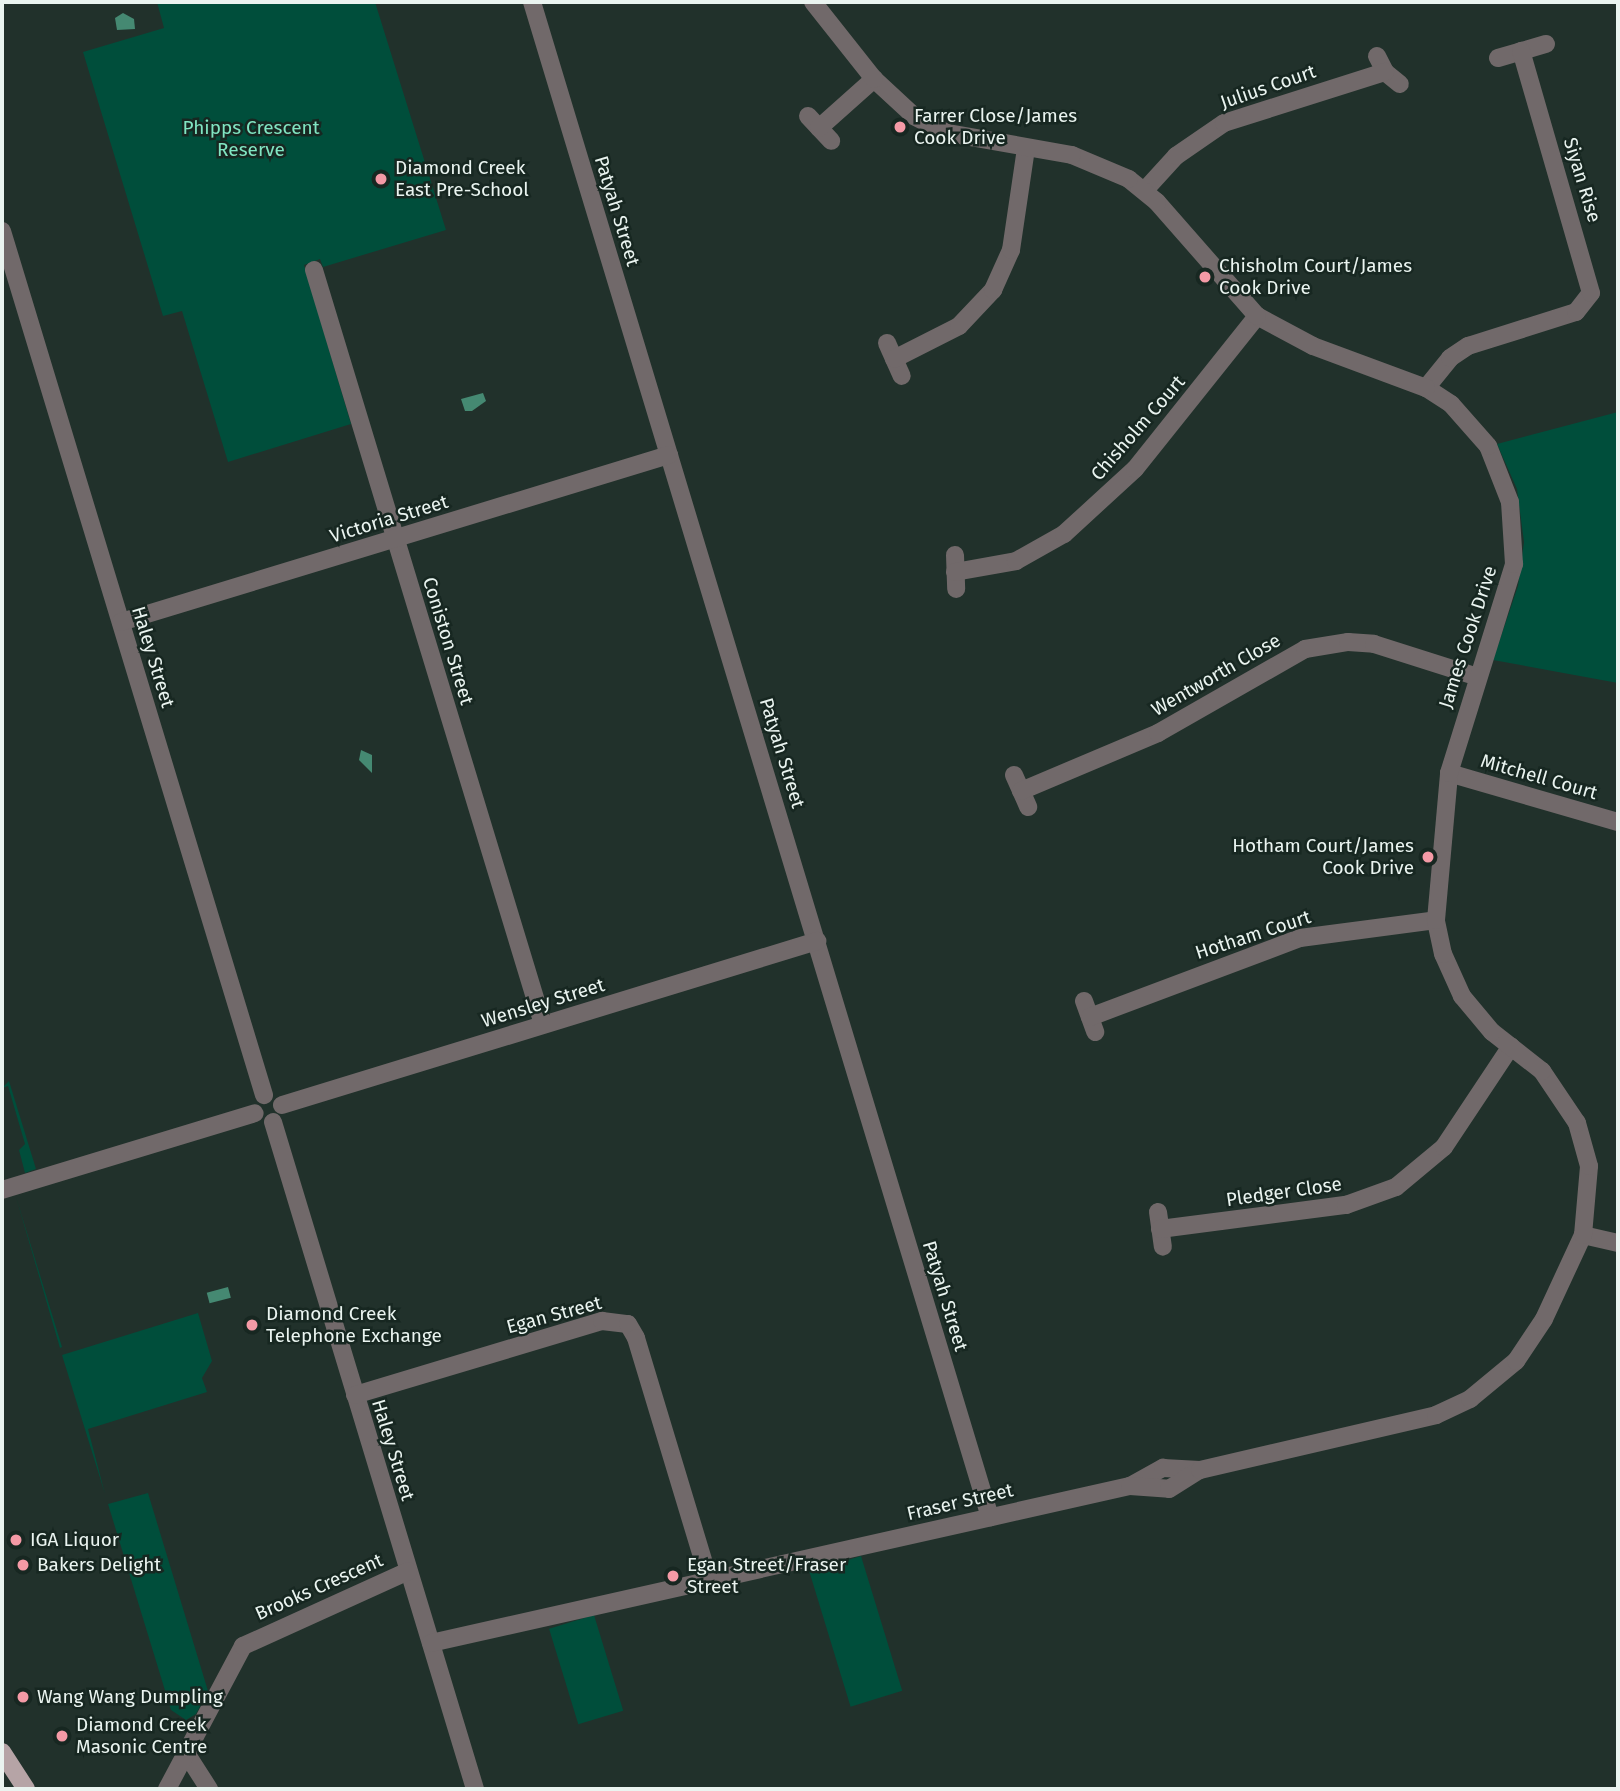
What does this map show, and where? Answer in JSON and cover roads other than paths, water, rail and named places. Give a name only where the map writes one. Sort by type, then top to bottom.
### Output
[{"type":"main road","points":[[2,1752],[26,1789]]},
{"type":"street","name":"Patyah Street","points":[[532,2],[990,1517]]},
{"type":"street","name":"James Cook Drive","points":[[813,2],[874,79],[929,126],[977,141],[1095,162],[1145,190],[1257,316],[1313,345],[1426,388],[1451,404],[1488,446],[1510,502],[1514,564],[1449,773],[1436,920],[1443,954],[1462,996],[1511,1046],[1556,1086],[1577,1123],[1589,1166],[1583,1234],[1531,1341],[1487,1388]]},
{"type":"street","points":[[1498,58],[1546,44]]},
{"type":"street","name":"Siyan Rise","points":[[1426,388],[1450,358],[1468,346],[1576,312],[1591,293],[1521,51]]},
{"type":"street","name":"Julius Court","points":[[1145,190],[1176,156],[1224,123],[1381,64],[1400,84]]},
{"type":"street","points":[[819,128],[874,79]]},
{"type":"street","points":[[894,360],[959,326],[993,290],[1011,250],[1026,148]]},
{"type":"street","name":"Haley Street","points":[[2,231],[264,1095]]},
{"type":"street","name":"Coniston Street","points":[[314,270],[542,1024]]},
{"type":"street","name":"Chisholm Court","points":[[956,572],[1016,561],[1064,534],[1135,468],[1257,316]]},
{"type":"street","name":"Victoria Street","points":[[121,622],[669,456]]},
{"type":"street","name":"Wentworth Close","points":[[1021,791],[1149,737],[1305,649],[1348,642],[1374,644],[1478,677]]},
{"type":"street","name":"Mitchell Court","points":[[1449,773],[1618,822]]},
{"type":"street","name":"Hotham Court","points":[[1089,1016],[1300,938],[1436,920]]},
{"type":"street","name":"Wensley Street","points":[[282,1105],[817,942]]},
{"type":"street","name":"Pledger Close","points":[[1160,1229],[1326,1209],[1396,1186],[1444,1147],[1511,1046]]},
{"type":"street","points":[[264,1095],[273,1096],[282,1105],[282,1113],[273,1122],[260,1120],[255,1113],[255,1104],[264,1095]]},
{"type":"street","points":[[2,1190],[255,1113]]},
{"type":"street","name":"Haley Street","points":[[273,1122],[475,1789]]},
{"type":"street","points":[[1583,1234],[1618,1243]]},
{"type":"street","name":"Egan Street","points":[[355,1395],[602,1321],[628,1324],[636,1338],[709,1580]]},
{"type":"street","name":"Fraser Street","points":[[431,1643],[1130,1486],[1169,1489],[1199,1470],[1413,1423],[1453,1408],[1487,1388]]},
{"type":"street","name":"Brooks Crescent","points":[[167,1789],[238,1653],[249,1641],[408,1571]]},
{"type":"street","points":[[186,1753],[209,1789]]},
{"type":"place","name":"Farrer Close/James Cook Drive","points":[[900,127]]},
{"type":"place","name":"Diamond Creek East Pre-School","points":[[381,179]]},
{"type":"place","name":"Chisholm Court/James Cook Drive","points":[[1205,277]]},
{"type":"place","name":"Hotham Court/James Cook Drive","points":[[1428,857]]},
{"type":"place","name":"Diamond Creek Telephone Exchange","points":[[252,1325]]},
{"type":"place","name":"IGA Liquor","points":[[16,1540]]},
{"type":"place","name":"Bakers Delight","points":[[23,1565]]},
{"type":"place","name":"Egan Street/Fraser Street","points":[[673,1576]]},
{"type":"place","name":"Wang Wang Dumpling","points":[[23,1697]]},
{"type":"place","name":"Diamond Creek Masonic Centre","points":[[62,1736]]},
{"type":"park label","name":"Phipps Crescent Reserve","points":[[251,139]]}]
